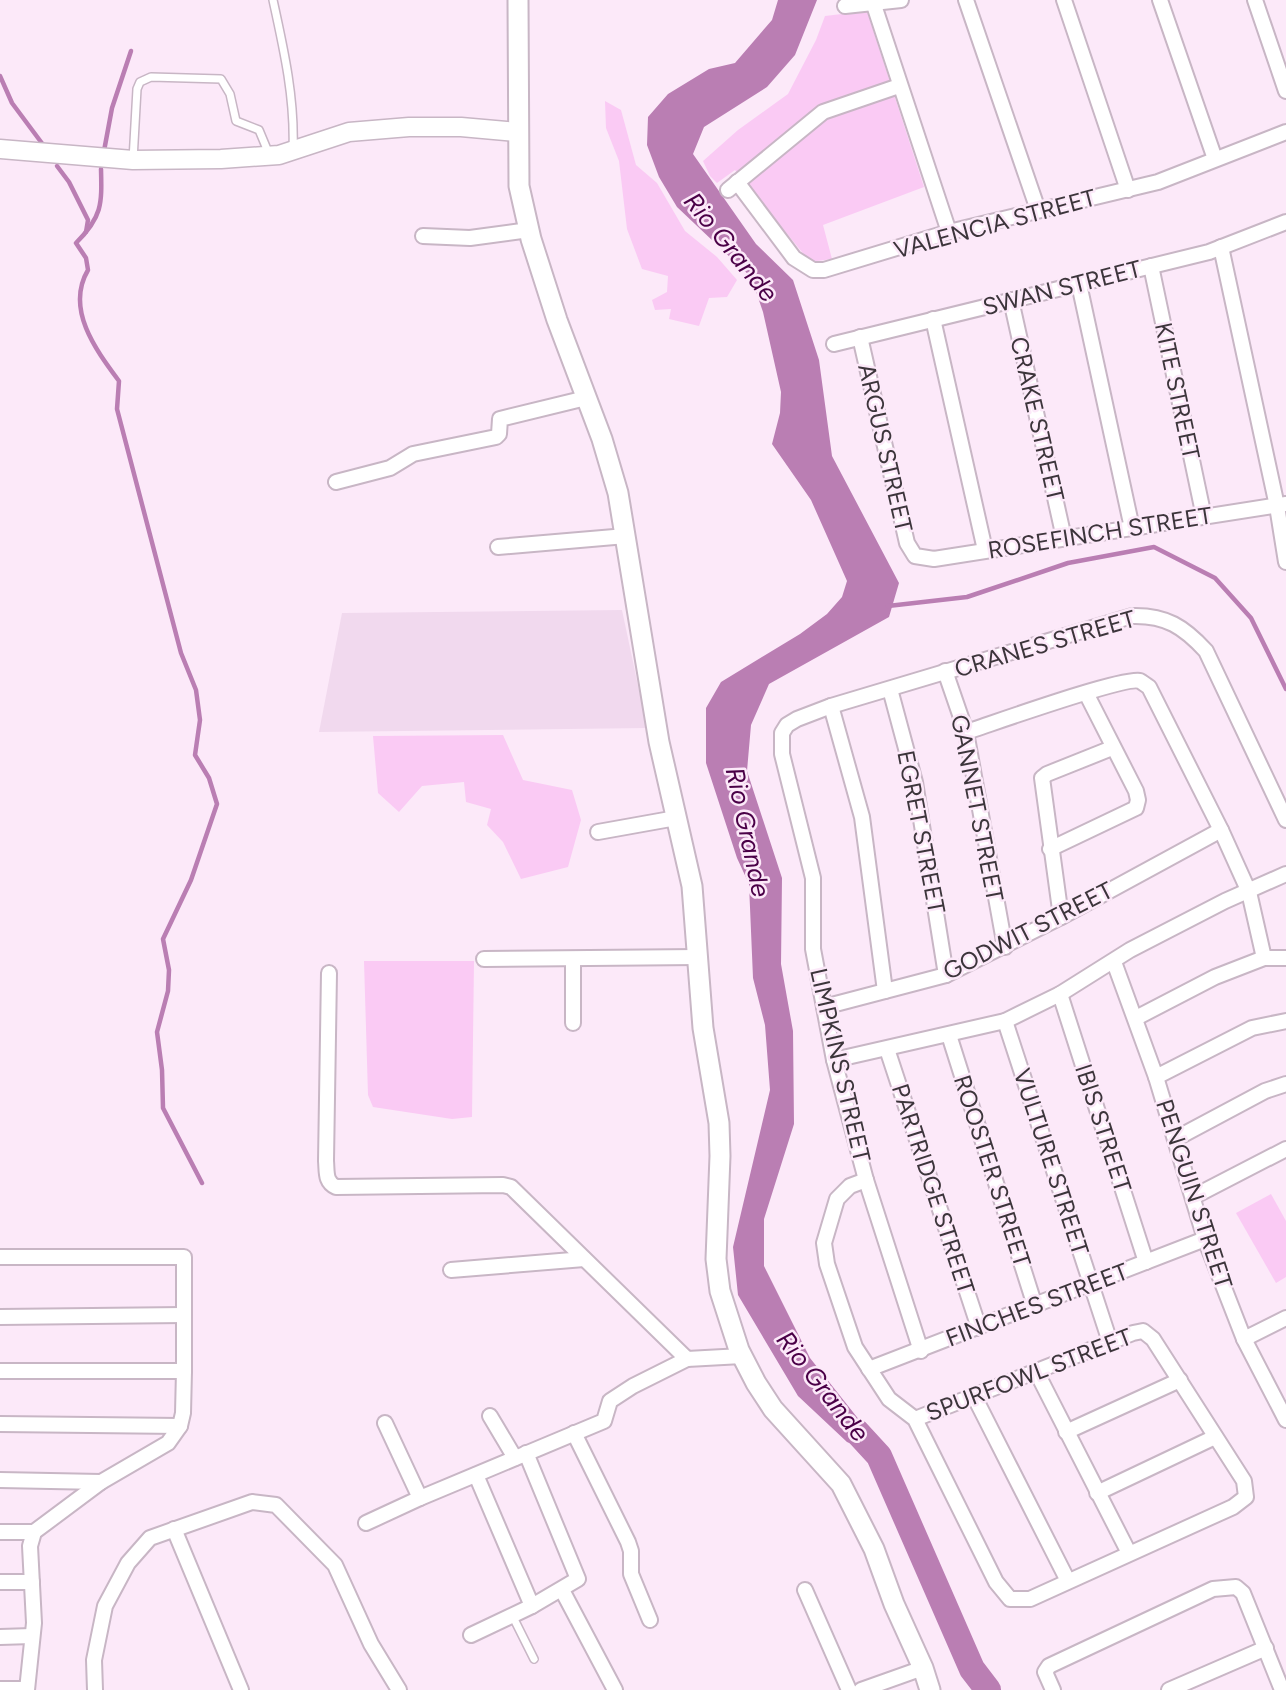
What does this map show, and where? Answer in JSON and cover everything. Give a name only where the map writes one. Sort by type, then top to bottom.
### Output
[{"type":"main road","points":[[518,0],[519,186],[556,320],[618,493],[659,743],[692,886],[705,1039],[719,1123],[716,1259],[720,1291],[742,1356],[773,1409],[841,1484],[874,1549],[930,1690]]},
{"type":"street","points":[[845,6],[901,0]]},
{"type":"street","points":[[966,0],[1038,210]]},
{"type":"street","points":[[1065,0],[1128,190]]},
{"type":"street","points":[[1160,0],[1214,159]]},
{"type":"street","points":[[1255,0],[1286,91]]},
{"type":"street","points":[[873,2],[948,232]]},
{"type":"street","name":"VALENCIA STREET","points":[[900,86],[822,113],[732,186],[794,258],[813,270],[838,268],[948,232],[1158,182],[1286,132]]},
{"type":"street","points":[[0,149],[133,160],[221,159],[269,156],[293,151],[349,132],[409,127],[461,127],[517,132]]},
{"type":"street","name":"SWAN STREET","points":[[834,344],[1152,266],[1221,247],[1286,223]]},
{"type":"street","points":[[423,236],[470,238],[529,230]]},
{"type":"street","points":[[1221,247],[1281,505],[1286,562]]},
{"type":"street","name":"KITE STREET","points":[[1152,266],[1203,517]]},
{"type":"street","points":[[1079,284],[1132,528]]},
{"type":"street","name":"CRAKE STREET","points":[[1011,300],[1064,538]]},
{"type":"street","points":[[933,319],[985,550]]},
{"type":"street","name":"ARGUS STREET","points":[[860,337],[907,543],[915,556]]},
{"type":"street","points":[[336,482],[390,468],[413,454],[496,437],[499,434],[500,419],[504,417],[586,398]]},
{"type":"street","name":"ROSEFINCH STREET","points":[[915,556],[934,559],[1281,505]]},
{"type":"street","points":[[498,547],[625,536]]},
{"type":"street","name":"CRANES STREET","points":[[782,733],[787,725],[797,719],[831,706],[1132,616],[1154,616],[1191,635],[1206,651],[1286,820]]},
{"type":"street","name":"GANNET STREET","points":[[946,671],[966,732],[1005,947]]},
{"type":"street","points":[[966,732],[1131,681],[1141,681],[1149,687],[1249,892],[1264,958]]},
{"type":"street","name":"EGRET STREET","points":[[890,689],[915,782],[946,975]]},
{"type":"street","points":[[1050,849],[1136,808],[1138,800],[1136,791],[1086,693]]},
{"type":"street","points":[[831,706],[862,817],[885,991]]},
{"type":"street","name":"LIMPKINS STREET","points":[[782,733],[782,754],[813,878],[813,949],[834,1060],[866,1180],[921,1351]]},
{"type":"street","points":[[1061,917],[1042,778],[1112,748]]},
{"type":"street","points":[[598,832],[676,818]]},
{"type":"street","name":"GODWIT STREET","points":[[824,1007],[946,975],[1005,947],[1221,830]]},
{"type":"street","points":[[834,1060],[1005,1021],[1060,994],[1130,950],[1225,901],[1286,874]]},
{"type":"street","points":[[484,960],[698,957]]},
{"type":"street","points":[[1136,1018],[1215,977],[1264,958],[1286,958]]},
{"type":"street","points":[[573,959],[573,1023]]},
{"type":"street","name":"PENGUIN STREET","points":[[1114,962],[1156,1077],[1205,1239],[1244,1339],[1286,1420]]},
{"type":"street","points":[[329,973],[326,1161],[330,1184],[336,1187],[512,1186],[687,1359]]},
{"type":"street","name":"IBIS STREET","points":[[1060,994],[1146,1262]]},
{"type":"street","name":"VULTURE STREET","points":[[1005,1021],[1110,1342]]},
{"type":"street","points":[[1156,1077],[1252,1028],[1286,1021]]},
{"type":"street","name":"ROOSTER STREET","points":[[949,1035],[1035,1306]]},
{"type":"street","name":"PARTRIDGE STREET","points":[[887,1049],[979,1328]]},
{"type":"street","points":[[1175,1139],[1265,1091],[1286,1084]]},
{"type":"street","points":[[1194,1197],[1286,1149]]},
{"type":"street","points":[[866,1180],[850,1186],[837,1199],[823,1249],[855,1347],[889,1399],[915,1419],[996,1581],[1010,1599],[1030,1599],[1233,1507],[1246,1497],[1244,1481],[1180,1380],[1066,1432]]},
{"type":"street","name":"FINCHES STREET","points":[[869,1369],[1205,1239]]},
{"type":"street","points":[[0,1257],[184,1257],[184,1371],[180,1426],[168,1443],[101,1482],[34,1532],[0,1532]]},
{"type":"street","points":[[451,1270],[584,1259]]},
{"type":"street","points":[[0,1317],[184,1315]]},
{"type":"street","points":[[1244,1339],[1286,1318]]},
{"type":"street","name":"SPURFOWL STREET","points":[[915,1419],[1143,1331],[1153,1339],[1180,1380]]},
{"type":"street","points":[[366,1524],[420,1498],[604,1421],[610,1401],[633,1386],[687,1359],[742,1356]]},
{"type":"street","points":[[0,1371],[184,1371]]},
{"type":"street","points":[[1036,1371],[1129,1553]]},
{"type":"street","points":[[1272,1396],[1286,1390]]},
{"type":"street","points":[[974,1396],[1068,1581]]},
{"type":"street","points":[[471,1635],[562,1590],[576,1581],[578,1576],[520,1455],[490,1416]]},
{"type":"street","points":[[384,1423],[420,1498]]},
{"type":"street","points":[[0,1424],[180,1426]]},
{"type":"street","points":[[574,1433],[628,1542],[631,1551],[631,1574],[650,1620]]},
{"type":"street","points":[[1097,1493],[1215,1437]]},
{"type":"street","points":[[476,1475],[531,1606]]},
{"type":"street","points":[[0,1480],[101,1482]]},
{"type":"street","points":[[95,1690],[94,1660],[104,1606],[128,1563],[150,1538],[252,1502],[276,1505],[335,1565],[371,1644],[399,1690]]},
{"type":"street","points":[[174,1529],[241,1690]]},
{"type":"street","points":[[0,1689],[27,1689],[32,1636],[30,1546],[34,1532]]},
{"type":"street","points":[[0,1582],[32,1582]]},
{"type":"street","points":[[1053,1690],[1045,1672],[1055,1662],[1213,1590],[1236,1587],[1247,1602],[1282,1690]]},
{"type":"street","points":[[562,1590],[615,1690]]},
{"type":"street","points":[[805,1590],[849,1690]]},
{"type":"street","points":[[0,1637],[32,1636]]},
{"type":"street","points":[[1168,1690],[1266,1648]]},
{"type":"street","points":[[861,1690],[923,1668]]},
{"type":"lane","points":[[273,0],[292,102],[293,151]]},
{"type":"lane","points":[[133,160],[138,89],[140,82],[150,78],[221,79],[230,94],[236,121],[262,133],[269,156]]},
{"type":"lane","points":[[512,1614],[534,1660]]},
{"type":"shaded area","points":[[867,11],[924,187],[823,225],[832,259],[810,262],[735,170],[717,183],[710,176],[703,161],[738,130],[788,94],[816,40],[825,16]]},
{"type":"shaded area","points":[[605,101],[621,110],[636,165],[657,183],[685,231],[717,257],[737,280],[727,297],[709,298],[699,326],[669,319],[671,309],[655,310],[652,300],[667,292],[668,276],[642,269],[627,229],[619,161],[606,128]]},
{"type":"shaded area","points":[[622,610],[647,728],[319,732],[342,613]]},
{"type":"shaded area","points":[[503,735],[523,780],[572,790],[581,820],[568,867],[521,879],[503,842],[487,825],[491,809],[466,802],[464,782],[422,786],[399,812],[378,793],[373,736]]},
{"type":"shaded area","points":[[364,961],[474,961],[472,1117],[452,1119],[373,1107],[368,1095]]},
{"type":"shaded area","points":[[1271,1194],[1286,1221],[1286,1277],[1276,1283],[1236,1213]]},
{"type":"water","points":[[778,0],[817,0],[795,55],[767,87],[704,127],[693,154],[756,244],[793,280],[819,360],[832,456],[899,583],[889,617],[769,684],[751,725],[747,771],[782,878],[781,964],[793,1031],[794,1124],[764,1219],[764,1266],[810,1358],[868,1431],[879,1456],[847,1442],[798,1396],[738,1295],[733,1247],[770,1090],[765,1025],[753,978],[749,884],[737,858],[706,763],[706,708],[721,682],[800,634],[827,614],[842,597],[847,581],[811,500],[772,444],[780,413],[781,392],[763,312],[751,277],[677,207],[659,177],[647,145],[648,117],[668,94],[709,69],[735,63],[772,20]]},
{"type":"waterway","points":[[104,151],[112,108],[131,51]]},
{"type":"waterway","points":[[0,76],[12,103],[44,146]]},
{"type":"waterway","points":[[57,166],[69,182],[88,220],[86,232]]},
{"type":"waterway","points":[[101,169],[99,210],[91,226],[76,243],[86,258],[88,270],[80,299],[82,314],[93,343],[119,381],[117,409],[181,653],[196,690],[200,720],[195,755],[209,778],[217,804],[191,880],[163,939],[169,970],[168,991],[157,1032],[163,1108],[202,1183]]},
{"type":"waterway","points":[[888,606],[967,597],[1068,563],[1154,547],[1215,578],[1251,618],[1286,689]]},
{"type":"waterway","name":"Rio Grande","points":[[856,1431],[879,1456],[972,1669],[988,1690]]}]
